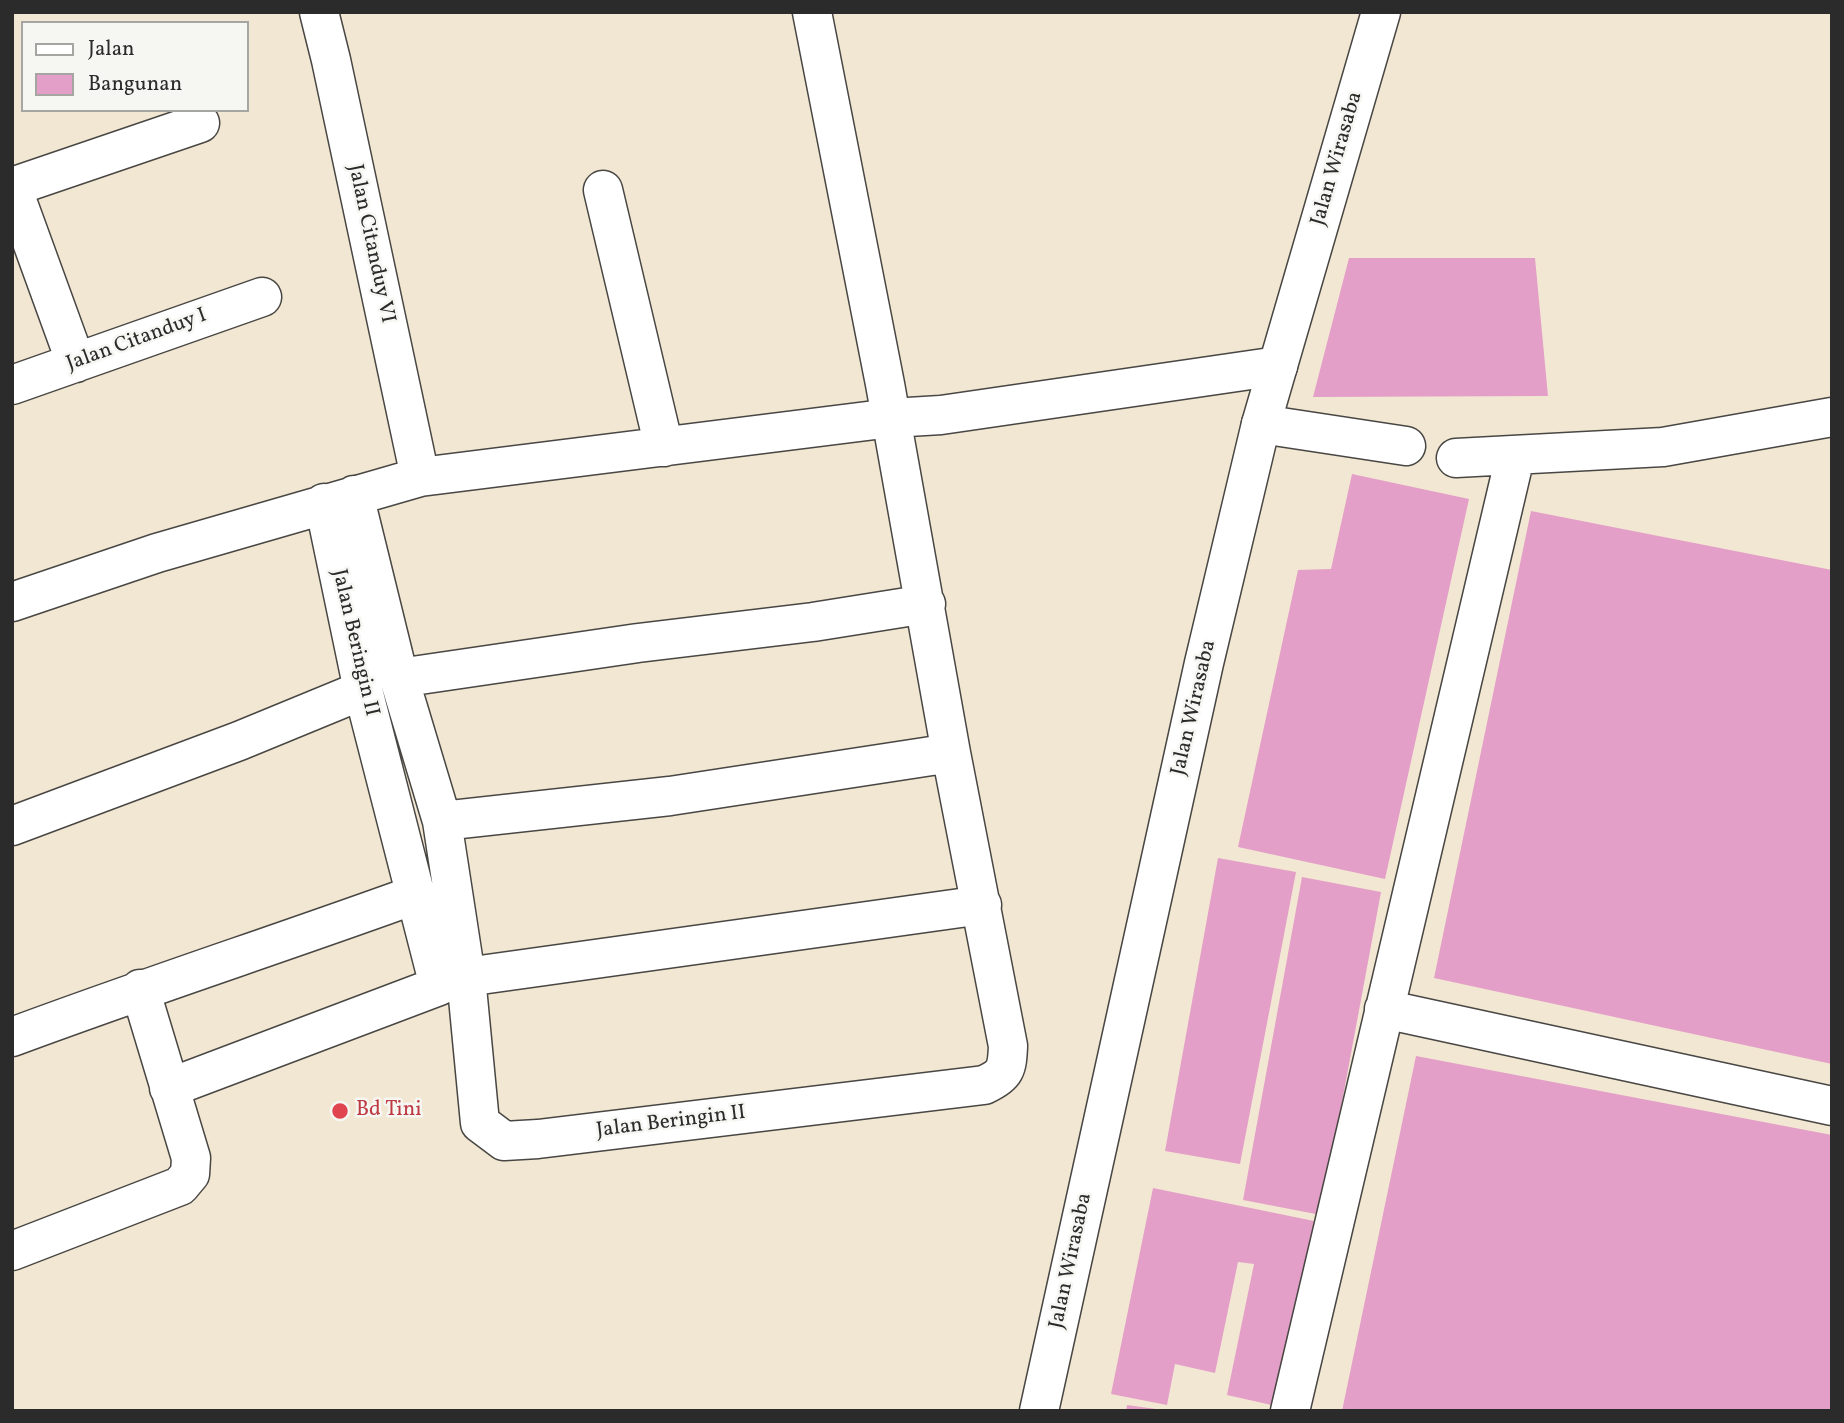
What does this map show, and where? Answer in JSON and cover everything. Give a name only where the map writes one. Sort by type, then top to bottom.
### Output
[{"type":"street","name":"Jalan Citanduy VI","points":[[319,12],[420,477]]},
{"type":"street","points":[[169,1088],[452,981],[982,905],[812,12]]},
{"type":"street","name":"Jalan Wirasaba","points":[[1040,1411],[1204,663],[1261,424],[1381,12]]},
{"type":"street","points":[[76,363],[12,187],[200,124]]},
{"type":"street","points":[[603,190],[664,447]]},
{"type":"street","name":"Jalan Citanduy I","points":[[12,385],[262,297]]},
{"type":"street","points":[[12,602],[157,553],[420,477],[891,418],[941,415],[1278,366]]},
{"type":"street","points":[[1456,458],[1515,457],[1664,447],[1832,417]]},
{"type":"street","points":[[1261,424],[1406,446]]},
{"type":"street","points":[[1290,1411],[1515,457]]},
{"type":"street","points":[[339,499],[399,678],[442,821],[452,981]]},
{"type":"street","name":"Jalan Beringin II","points":[[339,499],[363,691],[417,894],[452,981],[480,1123],[504,1140],[538,1139],[984,1085],[997,1080],[1007,1067],[1008,1046],[982,905]]},
{"type":"street","points":[[399,678],[638,643],[813,622],[926,604]]},
{"type":"street","points":[[12,826],[239,741],[363,691]]},
{"type":"street","points":[[442,821],[670,796],[951,753]]},
{"type":"street","points":[[12,1037],[140,989],[417,894]]},
{"type":"street","points":[[12,1251],[180,1186],[190,1174],[191,1158],[140,989]]},
{"type":"street","points":[[1384,1009],[1832,1106]]},
{"type":"building","points":[[1349,258],[1535,258],[1548,396],[1313,397]]},
{"type":"building","points":[[1352,474],[1469,499],[1385,879],[1238,847],[1298,570],[1331,569]]},
{"type":"building","points":[[1531,511],[1832,570],[1832,1064],[1434,978]]},
{"type":"building","points":[[1218,858],[1296,872],[1240,1164],[1165,1151]]},
{"type":"building","points":[[1302,877],[1381,892],[1321,1215],[1243,1200]]},
{"type":"building","points":[[1416,1056],[1832,1135],[1832,1411],[1342,1411]]},
{"type":"building","points":[[1153,1188],[1314,1221],[1276,1406],[1227,1395],[1254,1264],[1238,1262],[1215,1373],[1175,1364],[1167,1405],[1111,1394]]},
{"type":"building","points":[[1127,1405],[1156,1409],[1126,1411]]},
{"type":"place","name":"Bd Tini","points":[[340,1111]]}]
